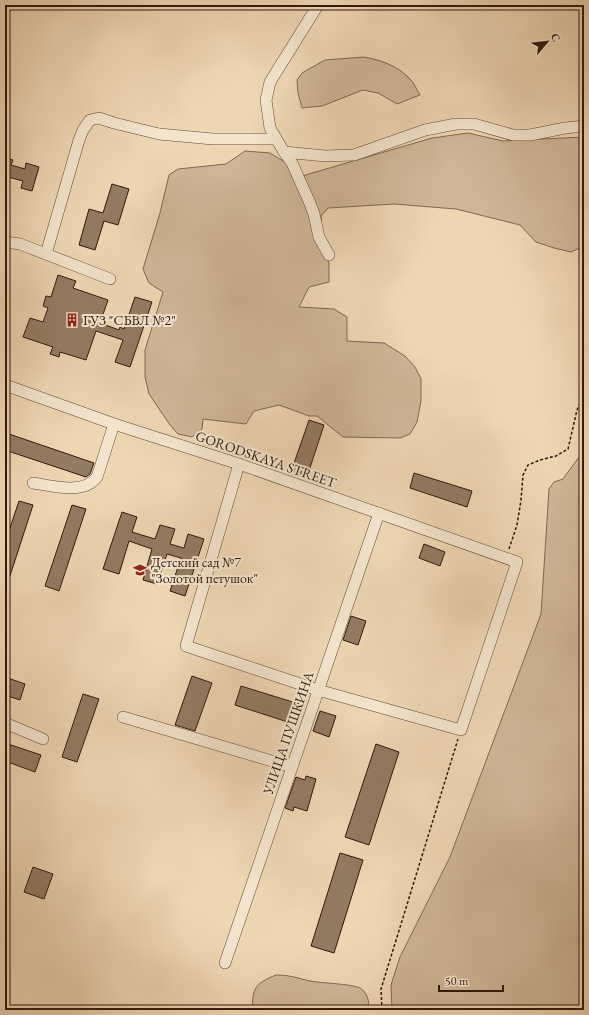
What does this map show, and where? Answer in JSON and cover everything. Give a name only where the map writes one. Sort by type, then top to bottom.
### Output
[{"type":"street","points":[[318,5],[270,82],[266,100],[270,128],[275,139],[292,162],[314,214],[319,237],[330,255]]},
{"type":"street","points":[[46,254],[79,140],[83,130],[90,120],[99,118],[159,134],[213,139],[275,139]]},
{"type":"street","points":[[284,152],[325,156],[354,155],[425,130],[456,124],[474,124],[513,135],[530,135],[584,126]]},
{"type":"street","points":[[5,242],[20,244],[110,279]]},
{"type":"street","name":"GORODSKAYA STREET","points":[[5,385],[114,424],[239,464],[512,560]]},
{"type":"street","points":[[33,483],[58,487],[80,487],[93,483],[97,477],[114,424]]},
{"type":"street","points":[[239,464],[186,646],[318,690],[461,730],[512,560]]},
{"type":"street","name":"УЛИЦА ПУШКИНА","points":[[225,963],[379,513]]},
{"type":"street","points":[[123,717],[292,767]]},
{"type":"street","points":[[5,723],[42,739]]},
{"type":"path","points":[[512,560],[521,500],[523,475],[528,465],[556,456],[568,449],[577,410],[584,394]]},
{"type":"path","points":[[382,1010],[381,989],[461,730]]},
{"type":"shaded area","points":[[364,57],[383,62],[400,70],[411,81],[420,95],[397,104],[378,93],[363,90],[322,106],[302,108],[298,93],[297,80],[302,73],[325,60]]},
{"type":"shaded area","points":[[468,133],[503,141],[584,137],[584,240],[580,248],[571,252],[554,248],[536,242],[520,225],[456,209],[394,204],[328,208],[321,216],[323,247],[329,263],[329,282],[309,287],[299,307],[334,309],[347,317],[347,341],[384,343],[405,356],[415,367],[421,379],[421,401],[417,422],[410,434],[400,438],[343,437],[317,416],[309,416],[279,405],[254,411],[246,424],[203,419],[202,429],[192,437],[178,434],[149,394],[145,377],[145,350],[163,292],[149,283],[143,269],[160,213],[169,175],[178,169],[226,164],[245,151],[270,153],[288,164],[302,176],[432,138]]},
{"type":"shaded area","points":[[584,446],[584,1010],[392,1010],[391,985],[400,957],[450,857],[541,614],[549,489],[554,482],[563,479],[582,453]]},
{"type":"shaded area","points":[[276,975],[360,988],[365,992],[368,998],[369,1010],[252,1010],[253,997],[256,988],[263,981]]},
{"type":"building","points":[[5,158],[13,160],[11,165],[25,169],[26,163],[39,167],[32,191],[21,188],[23,181],[8,177],[5,179]]},
{"type":"building","points":[[112,184],[129,189],[118,225],[104,221],[95,250],[79,245],[89,209],[103,213]]},
{"type":"building","name":"ГУЗ \"СБВЛ №2\"","points":[[58,275],[76,281],[73,288],[108,300],[100,323],[119,330],[120,327],[124,329],[135,297],[152,302],[130,367],[115,362],[123,340],[96,331],[86,360],[60,352],[59,357],[50,354],[53,347],[23,337],[30,318],[43,322],[48,308],[43,306],[46,296],[51,297]]},
{"type":"building","points":[[309,420],[324,425],[307,477],[291,472]]},
{"type":"building","points":[[9,434],[94,463],[90,474],[86,477],[5,450]]},
{"type":"building","points":[[414,473],[472,491],[467,507],[410,488]]},
{"type":"building","points":[[19,501],[33,505],[6,588],[5,543]]},
{"type":"building","points":[[72,505],[86,509],[59,591],[45,586]]},
{"type":"building","points":[[122,512],[137,517],[132,532],[155,539],[160,525],[175,529],[170,544],[184,548],[188,534],[204,539],[185,596],[170,591],[181,558],[167,554],[157,584],[143,580],[152,549],[129,541],[119,574],[103,569]]},
{"type":"building","points":[[424,544],[445,552],[440,566],[419,558]]},
{"type":"building","points":[[351,616],[366,621],[358,645],[343,640]]},
{"type":"building","points":[[192,676],[212,683],[195,731],[175,725]]},
{"type":"building","points":[[5,677],[25,684],[20,700],[5,695]]},
{"type":"building","points":[[241,686],[299,704],[294,724],[235,705]]},
{"type":"building","points":[[83,694],[99,699],[77,762],[62,757]]},
{"type":"building","points":[[320,711],[336,716],[329,737],[313,731]]},
{"type":"building","points":[[5,743],[41,755],[35,772],[5,761]]},
{"type":"building","points":[[376,744],[399,752],[369,845],[345,837]]},
{"type":"building","points":[[306,776],[316,779],[307,811],[294,807],[293,811],[285,808],[296,777],[305,780]]},
{"type":"building","points":[[340,853],[363,860],[334,953],[311,946]]},
{"type":"building","points":[[33,867],[53,874],[44,899],[24,892]]},
{"type":"place","name":"ГУЗ \"СБВЛ №2\"","points":[[72,320]]},
{"type":"place","name":"Детский сад №7 \"Золотой петушок\"","points":[[140,570]]}]
